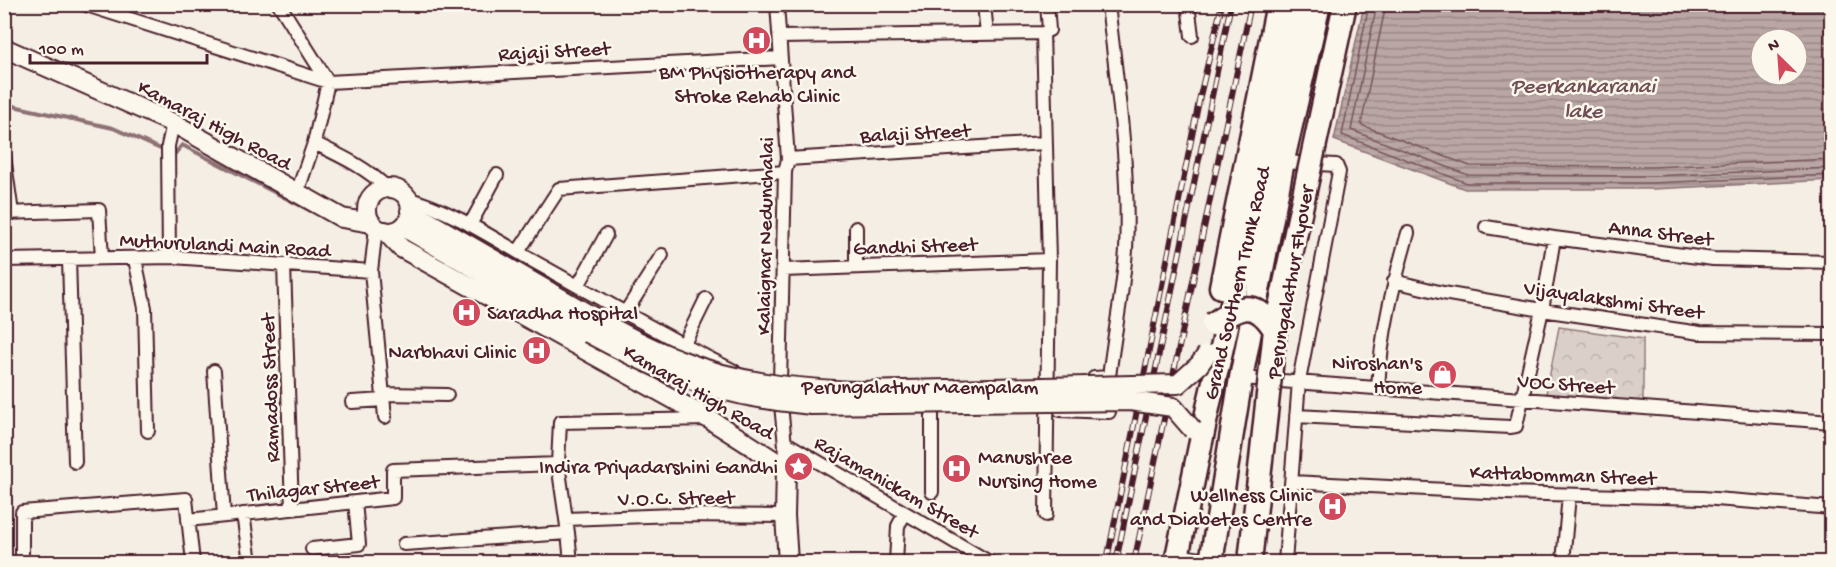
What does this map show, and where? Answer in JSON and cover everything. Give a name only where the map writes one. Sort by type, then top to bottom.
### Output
[{"type":"highway","points":[[1174,561],[1193,430],[1278,4]]},
{"type":"highway","name":"Grand Southern Trunk Road","points":[[1174,561],[1298,4]]},
{"type":"highway","name":"Grand Southern Trunk Road","points":[[1211,562],[1241,378],[1283,162],[1319,4]]},
{"type":"highway","name":"Perungalathur Flyover","points":[[1250,562],[1275,330],[1345,4]]},
{"type":"highway","points":[[1213,324],[1235,310],[1249,308],[1266,315],[1275,330]]},
{"type":"main road","name":"Kamaraj High Road","points":[[4,48],[173,123],[342,218],[378,228],[400,248],[709,420],[786,468],[785,516],[788,562]]},
{"type":"main road","points":[[388,189],[399,191],[407,212],[397,230],[378,228],[367,210],[369,202],[378,192],[388,189]]},
{"type":"main road","name":"Perungalathur Maempalam","points":[[407,212],[591,326],[628,355],[672,374],[718,388],[763,399],[811,405],[1130,401],[1173,407],[1193,430]]},
{"type":"main road","name":"Perungalathur Maempalam","points":[[591,326],[637,341],[680,360],[722,373],[814,390],[1178,384],[1208,354]]},
{"type":"main road","points":[[1174,561],[1201,562]]},
{"type":"street","points":[[83,4],[328,82]]},
{"type":"street","points":[[279,4],[328,82],[314,143],[308,200]]},
{"type":"street","name":"Kalaignar Nedunchalai","points":[[777,4],[788,159],[785,172],[780,382],[780,410],[786,443],[786,468]]},
{"type":"street","points":[[984,4],[987,34]]},
{"type":"street","points":[[780,37],[1043,33],[1049,30],[1047,4]]},
{"type":"street","points":[[407,212],[424,203],[470,225],[683,346],[735,371],[780,382],[814,387],[894,387],[1109,377],[1126,252],[1126,200],[1120,114],[1108,4]]},
{"type":"street","points":[[1188,4],[1192,36]]},
{"type":"street","points":[[1043,33],[1049,260],[1046,515]]},
{"type":"street","name":"Rajaji Street","points":[[328,82],[781,58]]},
{"type":"street","points":[[169,257],[168,152],[173,123]]},
{"type":"street","points":[[314,143],[360,166],[374,175],[388,189]]},
{"type":"street","name":"Balaji Street","points":[[788,159],[1045,144]]},
{"type":"street","points":[[4,156],[8,213],[99,210],[102,258]]},
{"type":"street","points":[[1283,162],[1336,165],[1339,172],[1299,381],[1286,562]]},
{"type":"street","points":[[518,252],[559,189],[785,172]]},
{"type":"street","points":[[470,225],[497,175]]},
{"type":"street","name":"Anna Street","points":[[1486,227],[1713,259],[1832,262]]},
{"type":"street","points":[[378,228],[371,271],[385,417]]},
{"type":"street","points":[[856,228],[856,267]]},
{"type":"street","points":[[1378,388],[1380,351],[1394,281],[1408,233]]},
{"type":"street","points":[[578,286],[606,235]]},
{"type":"street","points":[[1296,416],[1510,428],[1518,424],[1542,310],[1554,238]]},
{"type":"street","points":[[626,313],[662,255]]},
{"type":"street","name":"Muthurulandi Main Road","points":[[4,260],[169,257],[371,271]]},
{"type":"street","points":[[69,259],[75,462]]},
{"type":"street","points":[[135,259],[145,308],[148,431]]},
{"type":"street","name":"Gandhi Street","points":[[783,270],[1049,260]]},
{"type":"street","name":"Ramadoss Street","points":[[284,265],[292,509]]},
{"type":"street","name":"Vijayalakshmi Street","points":[[1394,281],[1443,293],[1542,310],[1700,333],[1832,334]]},
{"type":"street","points":[[683,346],[706,299]]},
{"type":"street","points":[[214,370],[224,516]]},
{"type":"street","name":"VOC Street","points":[[1241,378],[1832,423]]},
{"type":"street","points":[[352,402],[383,397],[447,395]]},
{"type":"street","points":[[780,410],[862,413],[1047,409],[1109,412]]},
{"type":"street","points":[[932,412],[932,492]]},
{"type":"street","points":[[570,562],[558,464],[561,422],[709,420]]},
{"type":"street","name":"Rajamanickam Street","points":[[786,443],[986,561]]},
{"type":"street","name":"Thilagar Street","points":[[188,520],[393,498],[393,470],[558,464]]},
{"type":"street","name":"Kattabomman Street","points":[[1292,482],[1569,495],[1702,498],[1832,508]]},
{"type":"street","points":[[1563,562],[1569,495]]},
{"type":"street","points":[[22,562],[22,512],[186,499],[193,562]]},
{"type":"street","points":[[312,549],[359,544],[355,502]]},
{"type":"street","points":[[896,562],[898,526],[905,513]]},
{"type":"street","points":[[243,514],[250,562]]},
{"type":"street","name":"V.O.C. Street","points":[[566,519],[675,514],[785,516]]},
{"type":"street","points":[[404,544],[568,533]]},
{"type":"green space","points":[[1559,327],[1643,339],[1643,403],[1546,394]]},
{"type":"water","name":"Peerkankaranai lake","points":[[1364,5],[1831,5],[1831,180],[1653,189],[1465,189],[1334,140]]},
{"type":"waterway","points":[[4,104],[113,128],[165,151]]},
{"type":"waterway","points":[[172,154],[174,155],[182,145],[311,211],[312,207]]},
{"type":"waterway","points":[[456,268],[473,277]]},
{"type":"waterway","points":[[632,366],[669,381]]},
{"type":"railway","points":[[1107,560],[1200,96],[1222,4]]},
{"type":"railway","points":[[1116,562],[1231,4]]},
{"type":"railway","points":[[1134,562],[1251,4]]},
{"type":"place","name":"BM Physiotherapy and Stroke Rehab Clinic","points":[[757,40]]},
{"type":"place","name":"Saradha Hospital","points":[[466,312]]},
{"type":"place","name":"Narbhavi Clinic","points":[[537,351]]},
{"type":"place","name":"Niroshan's Home","points":[[1443,374]]},
{"type":"place","name":"Indira Priyadarshini Gandhi","points":[[799,466]]},
{"type":"place","name":"Manushree Nursing Home","points":[[957,468]]},
{"type":"place","name":"Wellness Clinic and Diabetes Centre","points":[[1333,506]]}]
